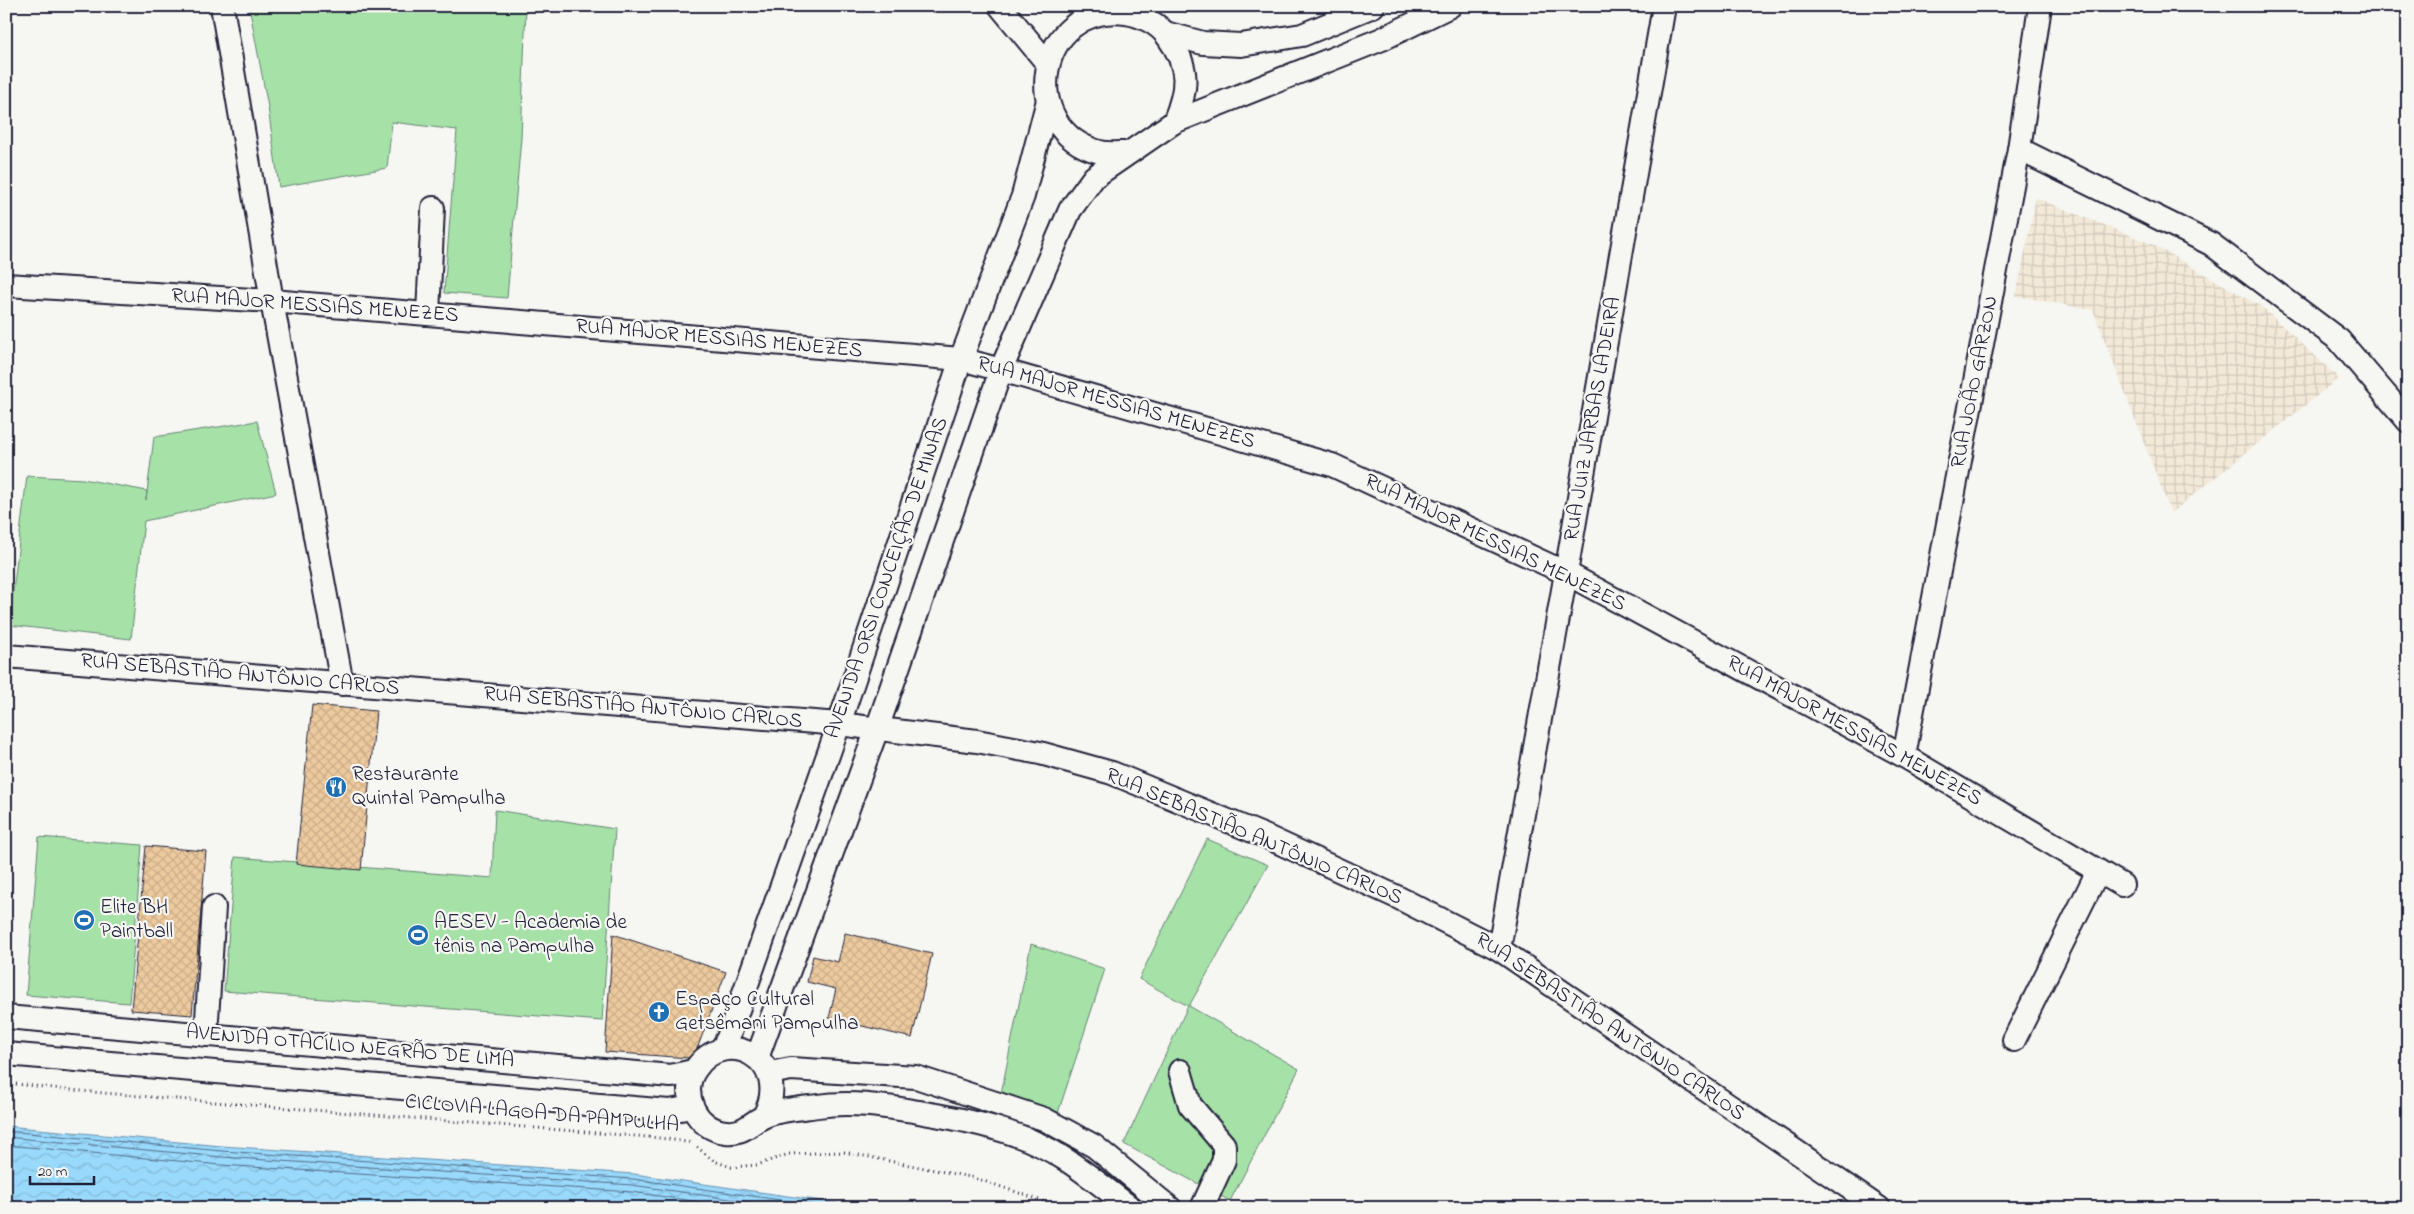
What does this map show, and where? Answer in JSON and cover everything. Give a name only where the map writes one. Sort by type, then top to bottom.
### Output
[{"type":"street","points":[[222,6],[272,301],[342,684]]},
{"type":"street","points":[[1000,6],[1047,63]]},
{"type":"street","points":[[1165,33],[1203,43],[1241,45],[1302,35],[1373,6]]},
{"type":"street","points":[[1174,122],[1183,100],[1185,76],[1179,52],[1165,33],[1150,21],[1133,14],[1086,10],[1079,21],[1065,32],[1054,47],[1047,63],[1047,104],[1059,127],[1078,144],[1101,153],[1126,153],[1174,122],[1382,39],[1450,6]]},
{"type":"street","name":"RUA JUIZ JARBAS LADEIRA","points":[[1499,949],[1664,6]]},
{"type":"street","name":"RUA JOÃO GARZON","points":[[1904,756],[2018,149],[2040,6]]},
{"type":"street","name":"AVENIDA ORSI CONCEIÇÃO DE MINAS","points":[[721,1050],[728,1038],[839,724],[961,359],[1023,196],[1047,104]]},
{"type":"street","points":[[2018,149],[2211,244],[2338,340],[2408,421]]},
{"type":"street","name":"AVENIDA ORSI CONCEIÇÃO DE MINAS","points":[[763,1066],[1001,370],[1070,210],[1094,177],[1126,153]]},
{"type":"street","points":[[428,314],[433,208]]},
{"type":"street","name":"RUA MAJOR MESSIAS MENEZES","points":[[6,285],[272,301],[961,359],[1001,370],[1332,465],[1566,573],[1904,756],[2122,885]]},
{"type":"street","name":"RUA SEBASTIÃO ANTÔNIO CARLOS","points":[[6,656],[839,724],[986,743],[1040,753],[1112,773],[1267,837],[1397,897],[1499,949],[1879,1208]]},
{"type":"street","points":[[2014,1040],[2098,871]]},
{"type":"street","points":[[206,1035],[214,907]]},
{"type":"street","name":"AVENIDA OTACÍLIO NEGRÃO DE LIMA","points":[[6,1017],[671,1076],[693,1071]]},
{"type":"street","points":[[734,1049],[746,1052],[763,1066],[772,1092],[770,1105],[764,1116],[745,1130],[724,1132],[704,1124],[692,1107],[689,1095],[693,1071],[710,1054],[721,1050],[734,1049]]},
{"type":"street","name":"AVENIDA OTACÍLIO NEGRÃO DE LIMA","points":[[6,1054],[669,1111],[692,1107]]},
{"type":"street","points":[[763,1066],[916,1077],[1044,1119],[1094,1146],[1170,1208]]},
{"type":"street","points":[[1180,1071],[1190,1105],[1224,1145],[1224,1160],[1202,1208]]},
{"type":"street","points":[[764,1116],[820,1105],[872,1105],[965,1120],[1018,1135],[1068,1161],[1131,1208]]},
{"type":"path","name":"CICLOVIA LAGOA DA PAMPULHA","points":[[6,1083],[101,1093],[684,1140],[691,1142],[714,1161],[731,1167],[757,1165],[789,1154],[844,1152],[975,1178],[1040,1200],[1057,1208]]},
{"type":"shaded area","points":[[2036,198],[2152,244],[2262,307],[2339,378],[2171,513],[2093,310],[2016,296]]},
{"type":"green space","points":[[249,6],[526,6],[521,138],[507,298],[444,293],[457,130],[392,122],[387,168],[279,187],[268,107]]},
{"type":"green space","points":[[257,421],[276,493],[144,521],[131,639],[9,625],[27,476],[83,479],[147,491],[146,500],[154,437]]},
{"type":"green space","name":"AESEV - Academia de tênis na Pampulha","points":[[495,810],[615,829],[602,1021],[224,991],[235,857],[492,878]]},
{"type":"green space","name":"Elite BH Paintball","points":[[39,837],[142,845],[129,1003],[26,995]]},
{"type":"green space","points":[[1207,839],[1268,865],[1189,1006],[1299,1069],[1230,1201],[1124,1144],[1188,1006],[1139,979]]},
{"type":"green space","points":[[1031,944],[1105,969],[1058,1113],[1001,1094]]},
{"type":"water","points":[[6,1126],[222,1146],[634,1174],[871,1208],[6,1208]]},
{"type":"building","name":"Restaurante Quintal Pampulha","points":[[312,705],[376,711],[361,870],[296,864]]},
{"type":"building","points":[[146,846],[206,851],[192,1015],[131,1010]]},
{"type":"building","points":[[845,933],[932,954],[912,1038],[829,1018],[836,989],[807,982],[813,956],[838,962]]},
{"type":"building","name":"Espaço Cultural Getsêmani Pampulha","points":[[613,934],[726,972],[697,1049],[689,1058],[605,1052]]},
{"type":"place","name":"Restaurante Quintal Pampulha","points":[[336,787]]},
{"type":"place","name":"Elite BH Paintball","points":[[84,920]]},
{"type":"place","name":"AESEV - Academia de tênis na Pampulha","points":[[418,935]]},
{"type":"place","name":"Espaço Cultural Getsêmani Pampulha","points":[[659,1012]]}]
